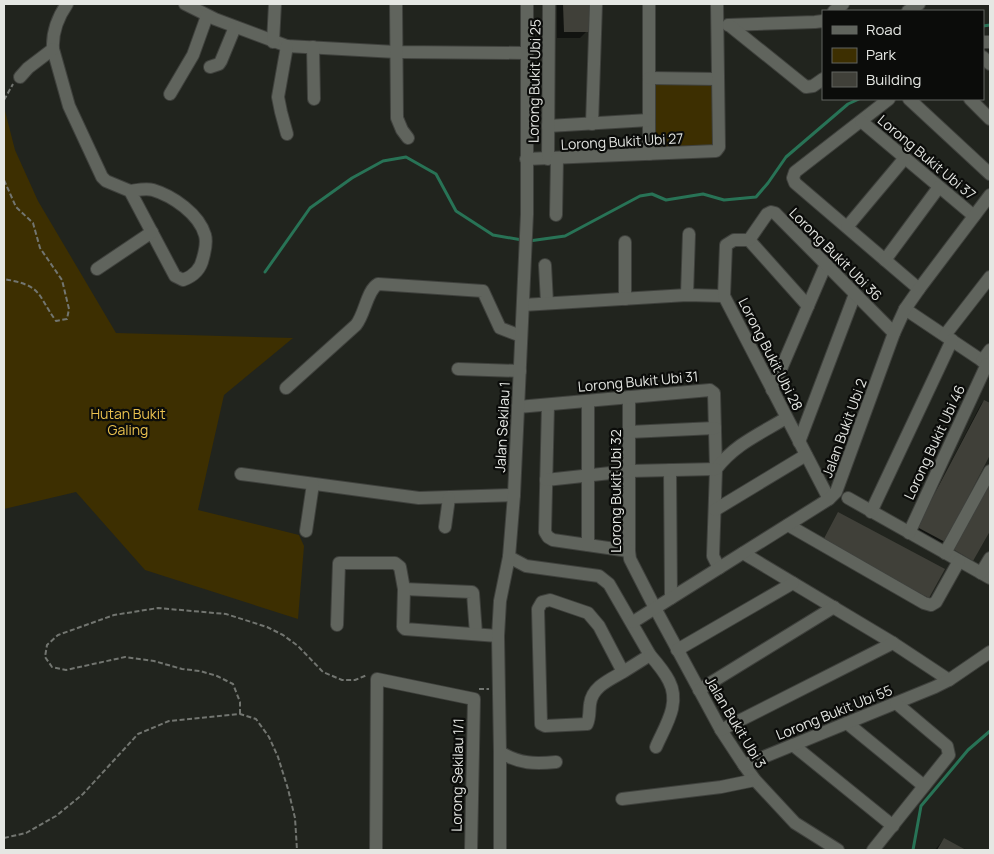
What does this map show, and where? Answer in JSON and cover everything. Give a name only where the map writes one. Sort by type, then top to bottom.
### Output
[{"type":"street","points":[[67,4],[52,40],[69,106],[106,181],[130,191],[143,189],[153,190],[162,194],[185,209],[200,224],[206,240],[201,264],[194,274],[183,280],[175,276],[130,191]]},
{"type":"street","points":[[185,4],[207,16],[287,46],[396,52],[526,53]]},
{"type":"street","points":[[273,42],[275,4]]},
{"type":"street","points":[[396,4],[397,118],[408,138]]},
{"type":"street","name":"Jalan Sekilau 1","points":[[500,850],[498,636],[500,601],[508,557],[514,495],[520,371],[527,214],[527,4]]},
{"type":"street","name":"Lorong Bukit Ubi 25","points":[[550,4],[548,126],[556,215]]},
{"type":"street","points":[[592,124],[596,4]]},
{"type":"street","points":[[649,4],[649,154]]},
{"type":"street","points":[[649,78],[718,79],[723,25],[717,4]]},
{"type":"street","points":[[170,94],[193,55],[207,16]]},
{"type":"street","points":[[723,25],[822,20]]},
{"type":"street","points":[[723,25],[806,87],[813,86],[822,79]]},
{"type":"street","points":[[210,67],[219,64],[221,61],[235,27]]},
{"type":"street","points":[[287,46],[278,97],[287,134]]},
{"type":"street","points":[[313,47],[314,99]]},
{"type":"street","points":[[20,76],[53,49]]},
{"type":"street","name":"Lorong Bukit Ubi 27","points":[[526,159],[716,151],[718,150],[718,79]]},
{"type":"street","points":[[889,100],[796,172],[793,178],[795,183],[919,289]]},
{"type":"street","points":[[910,100],[990,174]]},
{"type":"street","points":[[971,100],[990,118]]},
{"type":"street","points":[[548,126],[649,120]]},
{"type":"street","name":"Lorong Bukit Ubi 37","points":[[861,121],[974,216]]},
{"type":"street","points":[[847,227],[904,159]]},
{"type":"street","points":[[885,260],[939,188]]},
{"type":"street","name":"Jalan Bukit Ubi 2","points":[[633,622],[829,500],[836,492],[894,333],[905,309],[990,195]]},
{"type":"street","name":"Lorong Bukit Ubi 36","points":[[749,240],[767,214],[775,213],[894,333]]},
{"type":"street","points":[[96,269],[152,232]]},
{"type":"street","points":[[688,295],[689,234]]},
{"type":"street","points":[[724,296],[726,244],[734,240],[749,240],[808,306]]},
{"type":"street","points":[[624,299],[625,242]]},
{"type":"street","points":[[772,390],[826,264]]},
{"type":"street","points":[[545,265],[547,303]]},
{"type":"street","points":[[871,512],[948,338],[990,277]]},
{"type":"street","points":[[286,388],[356,325],[363,315],[371,290],[378,284],[483,291],[500,328],[521,336]]},
{"type":"street","points":[[799,442],[855,294]]},
{"type":"street","name":"Lorong Bukit Ubi 28","points":[[522,305],[688,295],[724,296],[829,500]]},
{"type":"street","points":[[905,309],[948,338],[987,360]]},
{"type":"street","name":"Lorong Bukit Ubi 46","points":[[909,533],[987,360]]},
{"type":"street","points":[[458,369],[520,371]]},
{"type":"street","name":"Lorong Bukit Ubi 31","points":[[518,408],[710,390],[714,393],[716,469],[713,556],[719,568]]},
{"type":"street","name":"Lorong Bukit Ubi 32","points":[[629,397],[629,551],[630,559],[655,608]]},
{"type":"street","points":[[588,401],[588,545]]},
{"type":"street","points":[[548,405],[545,532],[553,540],[629,551]]},
{"type":"street","points":[[546,480],[629,471],[716,469],[737,446],[786,418]]},
{"type":"street","points":[[629,432],[715,428]]},
{"type":"street","points":[[715,510],[806,456]]},
{"type":"street","points":[[670,470],[672,598]]},
{"type":"street","points":[[945,553],[990,471]]},
{"type":"street","points":[[241,474],[419,498],[514,495]]},
{"type":"street","points":[[306,531],[314,484]]},
{"type":"street","points":[[445,527],[449,498]]},
{"type":"street","points":[[848,498],[986,575],[990,558]]},
{"type":"street","points":[[788,525],[924,603],[931,604],[936,602],[959,561]]},
{"type":"street","points":[[743,553],[893,643],[949,680]]},
{"type":"street","points":[[508,557],[526,566],[599,576],[609,584],[633,622],[650,655],[668,679],[674,694],[673,708],[656,747]]},
{"type":"street","points":[[337,626],[339,562],[395,563],[400,567],[404,589],[405,629],[498,636]]},
{"type":"street","points":[[677,650],[793,583]]},
{"type":"street","points":[[404,589],[472,592],[476,634]]},
{"type":"street","points":[[623,672],[599,626],[588,613],[550,600],[542,602],[538,609],[541,724],[543,726],[587,724],[591,699],[599,686],[623,672],[650,655]]},
{"type":"street","points":[[699,690],[834,607]]},
{"type":"street","name":"Jalan Bukit Ubi 3","points":[[655,608],[721,730],[755,780],[795,823],[838,850]]},
{"type":"street","points":[[721,730],[893,643]]},
{"type":"street","name":"Lorong Bukit Ubi 55","points":[[744,765],[949,680],[990,652]]},
{"type":"street","points":[[376,850],[377,679],[474,694]]},
{"type":"street","name":"Lorong Sekilau 1/1","points":[[471,850],[474,694]]},
{"type":"street","points":[[873,850],[949,755],[947,746],[896,703]]},
{"type":"street","points":[[847,723],[924,786]]},
{"type":"street","points":[[793,745],[893,826]]},
{"type":"street","points":[[500,752],[510,759],[522,762],[537,764],[556,762]]},
{"type":"street","points":[[622,799],[721,787],[755,780]]},
{"type":"path","points":[[4,100],[20,76]]},
{"type":"path","points":[[4,180],[16,207],[33,223],[40,248],[62,280],[69,309],[67,319],[56,321],[35,289],[22,282],[4,279]]},
{"type":"path","points":[[240,714],[240,702],[233,684],[217,676],[154,660],[124,657],[66,670],[52,667],[44,657],[47,645],[58,635],[114,615],[158,608],[226,614],[283,635],[298,646],[323,672],[342,680],[355,680],[374,674]]},
{"type":"path","points":[[474,694],[499,688]]},
{"type":"path","points":[[4,838],[26,832],[56,816],[83,794],[138,734],[169,721],[240,714],[256,719],[269,737],[278,757],[288,789],[294,818],[297,850]]},
{"type":"green space","points":[[653,83],[722,83],[723,154],[653,158]]},
{"type":"green space","name":"Hutan Bukit Galing","points":[[4,107],[15,150],[38,201],[116,333],[293,338],[224,395],[198,510],[299,535],[304,546],[298,619],[145,570],[76,492],[4,509]]},
{"type":"building","points":[[563,4],[589,4],[589,32],[564,32]]},
{"type":"building","points":[[984,400],[990,403],[990,455],[945,542],[917,527]]},
{"type":"building","points":[[990,482],[990,531],[973,561],[951,548]]},
{"type":"building","points":[[838,512],[945,569],[929,598],[822,542]]},
{"type":"building","points":[[944,838],[966,850],[937,850]]},
{"type":"waterway","points":[[984,26],[990,25]]},
{"type":"waterway","points":[[529,241],[565,236],[640,196],[652,194],[666,200],[703,194],[724,200],[756,197],[786,157],[848,104],[857,100]]},
{"type":"waterway","points":[[265,272],[310,208],[352,178],[383,161],[406,157],[436,174],[456,211],[493,235],[522,240]]},
{"type":"waterway","points":[[913,850],[921,806],[968,750],[990,731]]}]
